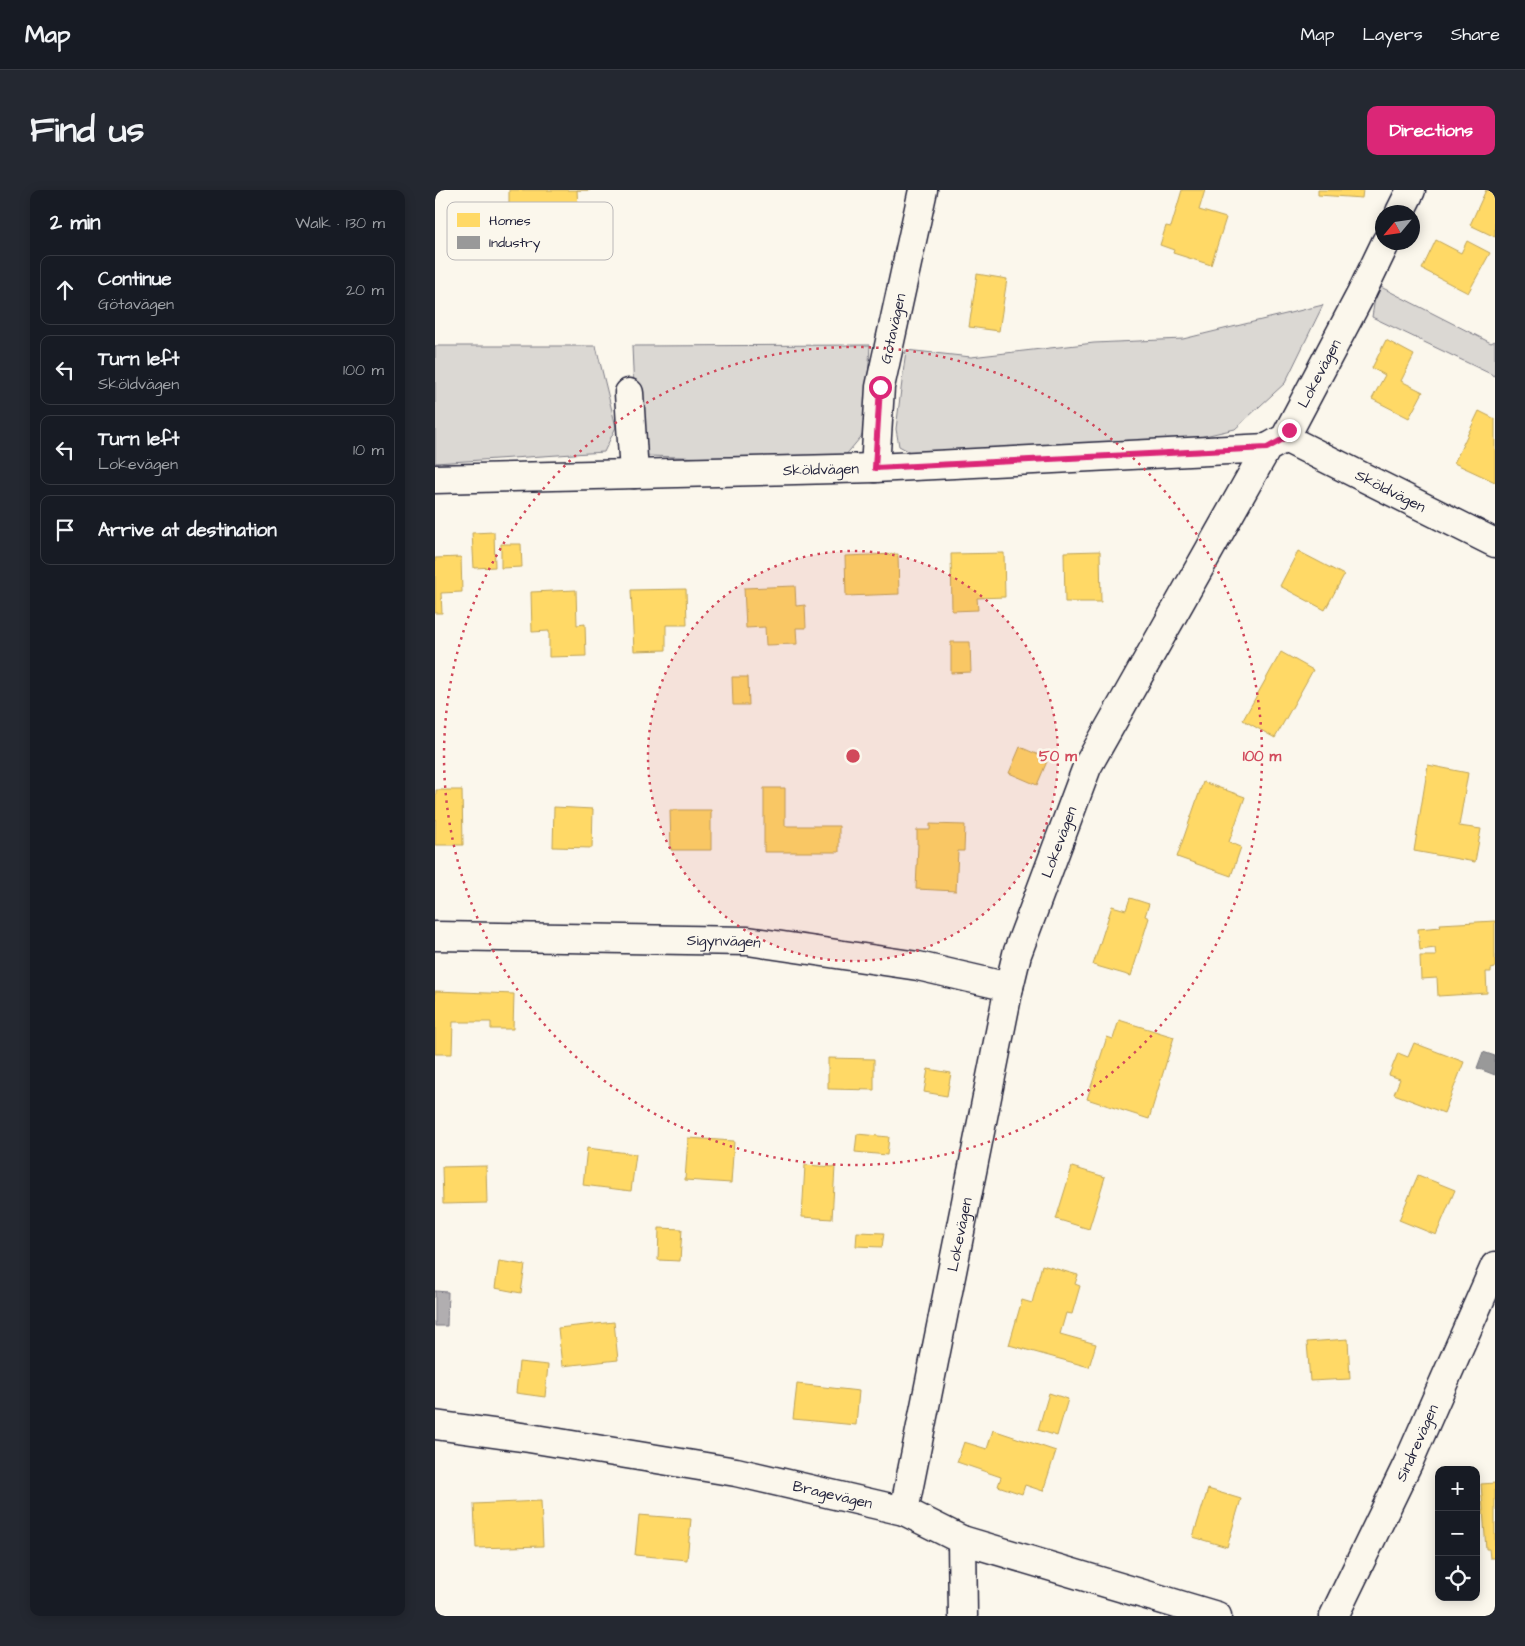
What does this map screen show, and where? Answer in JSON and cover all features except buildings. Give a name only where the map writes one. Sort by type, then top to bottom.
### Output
[{"type":"street","name":"Götavägen","points":[[875,468],[880,387],[923,190]]},
{"type":"street","points":[[1404,205],[1411,190]]},
{"type":"street","name":"Lokevägen","points":[[904,1511],[1009,987],[1020,945],[1087,767],[1361,294],[1381,250]]},
{"type":"street","points":[[629,393],[634,474]]},
{"type":"street","name":"Sköldvägen","points":[[435,479],[875,468],[1276,443],[1495,543]]},
{"type":"street","name":"Sigynvägen","points":[[435,936],[748,941],[918,966],[1009,987]]},
{"type":"street","name":"Sindrevägen","points":[[1334,1616],[1409,1461],[1495,1266]]},
{"type":"street","name":"Bragevägen","points":[[435,1425],[529,1438],[735,1472],[904,1511],[963,1540],[1217,1616]]},
{"type":"street","points":[[963,1540],[963,1616]]},
{"type":"shaded area","points":[[1377,285],[1491,343],[1495,341],[1495,376],[1372,317]]},
{"type":"shaded area","points":[[1323,305],[1285,383],[1235,429],[1196,438],[921,458],[899,446],[896,429],[906,350],[971,357],[1094,343],[1183,339]]},
{"type":"shaded area","points":[[870,345],[865,432],[840,462],[648,456],[636,442],[632,346]]},
{"type":"shaded area","points":[[435,346],[596,346],[616,427],[604,452],[435,463]]},
{"type":"shaded area","points":[[435,1291],[448,1292],[447,1326],[435,1326]]},
{"type":"route","points":[[880,387],[875,468],[1267,448],[1285,438],[1289,430]]}]
